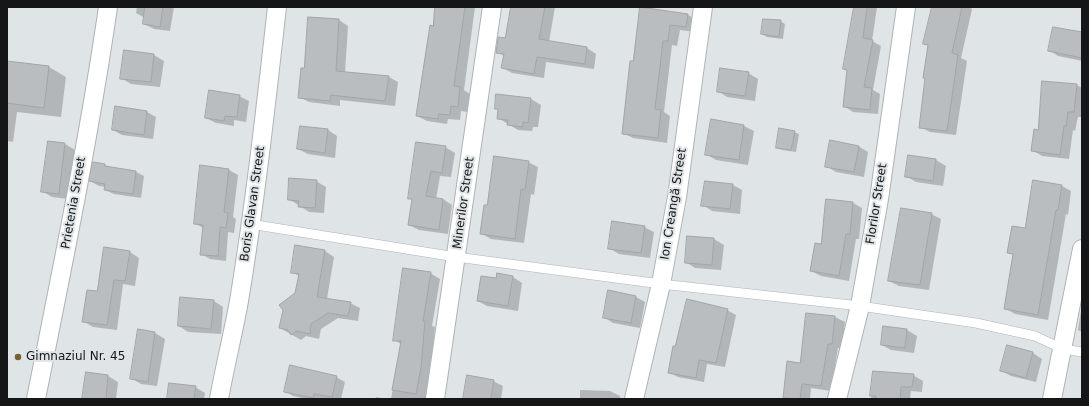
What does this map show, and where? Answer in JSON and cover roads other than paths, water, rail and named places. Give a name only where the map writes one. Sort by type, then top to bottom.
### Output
[{"type":"street","name":"Prietenia Street","points":[[36,399],[64,262],[108,7]]},
{"type":"street","name":"Boris Glavan Street","points":[[219,399],[238,302],[250,224],[265,114],[277,7]]},
{"type":"street","name":"Minerilor Street","points":[[435,399],[492,7]]},
{"type":"street","name":"Ion Creangă Street","points":[[634,399],[661,284],[677,197],[703,7]]},
{"type":"street","name":"Florilor Street","points":[[837,399],[860,306],[879,199],[906,7]]},
{"type":"street","points":[[1052,399],[1082,249]]},
{"type":"lane","points":[[250,224],[456,257],[661,284],[860,306],[976,323],[1035,336],[1063,349],[1082,352]]},
{"type":"place","name":"Gimnaziul Nr. 45","points":[[18,357]]}]
